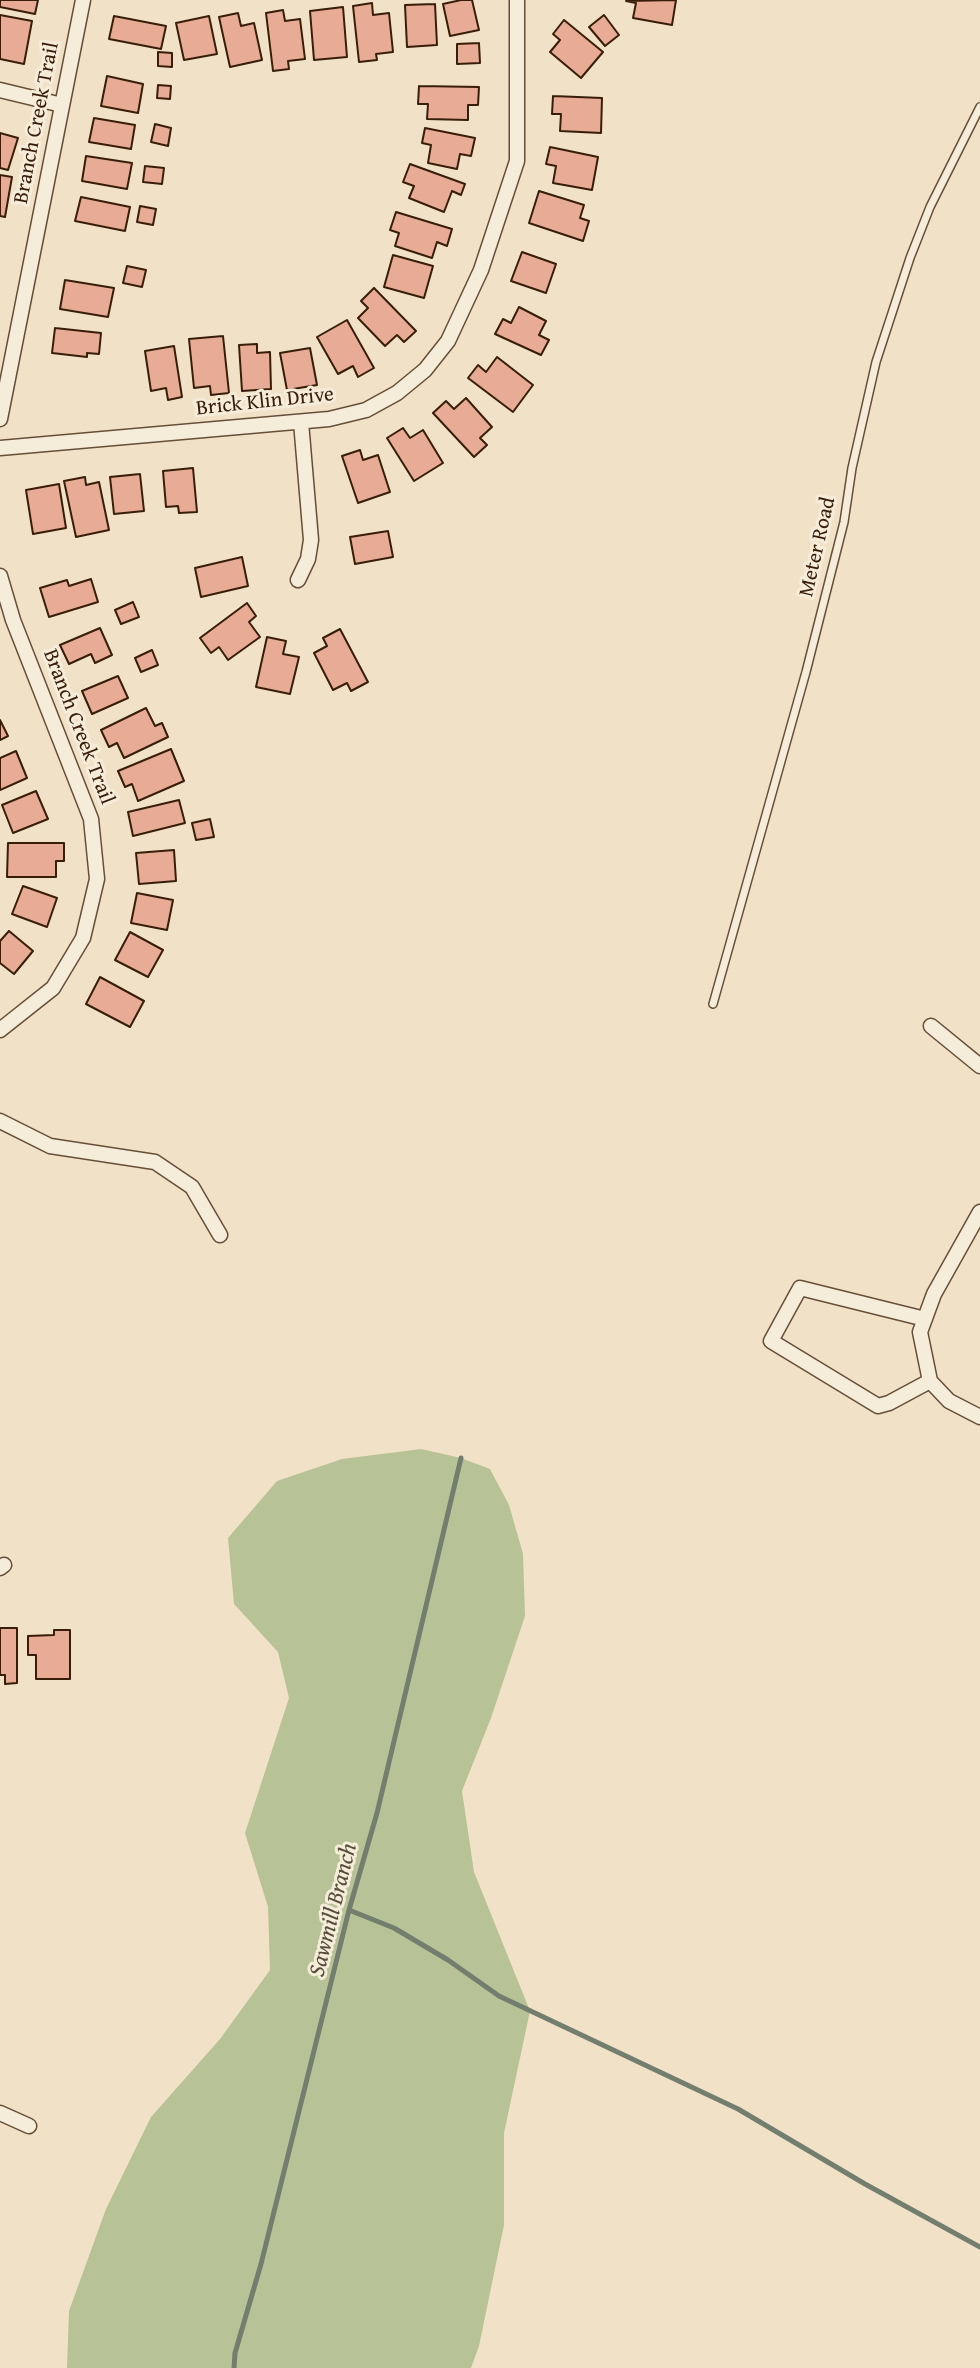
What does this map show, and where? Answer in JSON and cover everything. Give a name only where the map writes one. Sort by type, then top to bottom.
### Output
[{"type":"street","name":"Branch Creek Trail","points":[[0,419],[83,0]]},
{"type":"street","name":"Brick Klin Drive","points":[[0,448],[330,419],[366,410],[397,393],[425,370],[448,341],[481,270],[517,161],[517,0]]},
{"type":"street","points":[[0,89],[62,105]]},
{"type":"street","points":[[298,580],[308,559],[311,540],[302,422]]},
{"type":"street","name":"Branch Creek Trail","points":[[0,576],[13,620],[92,819],[97,879],[83,938],[53,988],[0,1030]]},
{"type":"street","points":[[931,1027],[980,1066]]},
{"type":"street","points":[[0,1121],[50,1146],[155,1161],[192,1187],[220,1235]]},
{"type":"street","points":[[980,1212],[934,1294],[920,1332],[930,1381],[949,1401],[980,1417]]},
{"type":"street","points":[[925,1319],[800,1288],[771,1341],[878,1406],[889,1404],[930,1381]]},
{"type":"street","points":[[0,2113],[29,2126]]},
{"type":"lane","name":"Meter Road","points":[[713,1003],[806,671],[844,522],[860,428],[880,349],[930,207],[980,107]]},
{"type":"green space","points":[[421,1449],[461,1458],[490,1469],[509,1505],[523,1554],[525,1616],[491,1718],[462,1791],[474,1872],[530,2011],[504,2133],[504,2225],[479,2346],[471,2368],[67,2368],[69,2311],[106,2209],[151,2117],[220,2039],[270,1970],[268,1907],[245,1833],[289,1698],[278,1652],[234,1604],[228,1538],[277,1481],[342,1459]]},
{"type":"building","points":[[0,0],[38,0],[35,14],[0,7]]},
{"type":"building","points":[[472,0],[479,30],[450,36],[443,4]]},
{"type":"building","points":[[676,0],[672,25],[633,18],[636,3],[626,1]]},
{"type":"building","points":[[372,3],[373,15],[389,13],[393,52],[376,54],[377,60],[359,62],[353,6]]},
{"type":"building","points":[[435,4],[437,45],[407,47],[405,5]]},
{"type":"building","points":[[343,7],[347,57],[314,60],[310,11]]},
{"type":"building","points":[[283,10],[285,21],[300,19],[305,59],[288,61],[289,69],[273,71],[266,13]]},
{"type":"building","points":[[238,13],[241,26],[254,23],[262,60],[230,67],[219,17]]},
{"type":"building","points":[[0,15],[32,21],[24,64],[0,59]]},
{"type":"building","points":[[604,15],[619,35],[605,46],[589,27]]},
{"type":"building","points":[[114,16],[166,26],[161,49],[109,39]]},
{"type":"building","points":[[209,16],[217,54],[184,60],[176,23]]},
{"type":"building","points":[[564,20],[603,52],[581,78],[550,52],[560,40],[553,34]]},
{"type":"building","points":[[479,43],[480,63],[457,64],[457,44]]},
{"type":"building","points":[[158,52],[172,53],[172,67],[158,66]]},
{"type":"building","points":[[107,76],[143,84],[138,113],[101,106]]},
{"type":"building","points":[[158,85],[171,86],[170,99],[157,98]]},
{"type":"building","points":[[419,86],[479,87],[478,105],[468,105],[468,120],[427,119],[428,104],[418,104]]},
{"type":"building","points":[[553,96],[602,98],[601,133],[560,131],[561,114],[552,114]]},
{"type":"building","points":[[94,118],[135,125],[131,149],[89,142]]},
{"type":"building","points":[[155,124],[171,128],[168,146],[151,142]]},
{"type":"building","points":[[425,128],[475,138],[471,156],[460,154],[457,169],[428,163],[431,145],[422,143]]},
{"type":"building","points":[[0,133],[18,138],[8,170],[0,168]]},
{"type":"building","points":[[550,147],[598,157],[592,190],[553,183],[556,166],[546,164]]},
{"type":"building","points":[[86,156],[132,163],[127,189],[82,181]]},
{"type":"building","points":[[410,164],[465,184],[461,195],[452,191],[444,212],[409,198],[414,186],[403,182]]},
{"type":"building","points":[[145,166],[164,168],[162,184],[143,182]]},
{"type":"building","points":[[0,175],[12,177],[5,217],[0,216]]},
{"type":"building","points":[[539,191],[584,205],[580,218],[589,221],[583,241],[529,223]]},
{"type":"building","points":[[81,197],[130,207],[125,231],[75,221]]},
{"type":"building","points":[[140,206],[156,209],[153,225],[137,222]]},
{"type":"building","points":[[396,212],[452,229],[447,246],[437,242],[432,258],[395,246],[399,233],[390,230]]},
{"type":"building","points":[[522,252],[556,264],[546,293],[511,281]]},
{"type":"building","points":[[393,255],[433,266],[424,298],[384,287]]},
{"type":"building","points":[[127,266],[146,270],[142,287],[123,283]]},
{"type":"building","points":[[65,280],[114,288],[108,317],[60,309]]},
{"type":"building","points":[[374,288],[416,331],[404,342],[397,335],[385,346],[358,318],[368,308],[361,301]]},
{"type":"building","points":[[519,307],[546,321],[539,335],[549,340],[541,355],[495,334],[503,319],[511,323]]},
{"type":"building","points":[[347,320],[374,368],[358,377],[353,366],[338,374],[317,337]]},
{"type":"building","points":[[55,328],[101,333],[99,354],[87,353],[87,357],[52,353]]},
{"type":"building","points":[[223,336],[229,393],[211,395],[210,386],[194,388],[189,339]]},
{"type":"building","points":[[257,344],[257,353],[270,352],[271,389],[242,391],[239,345]]},
{"type":"building","points":[[174,346],[182,397],[168,400],[166,388],[151,391],[145,351]]},
{"type":"building","points":[[310,348],[317,385],[287,390],[280,353]]},
{"type":"building","points":[[497,357],[533,385],[513,412],[468,378],[478,365],[486,372]]},
{"type":"building","points":[[466,398],[492,427],[480,438],[487,445],[474,457],[433,413],[446,401],[454,409]]},
{"type":"building","points":[[403,428],[410,438],[423,430],[443,463],[414,481],[387,438]]},
{"type":"building","points":[[360,450],[363,460],[378,455],[390,492],[358,503],[342,456]]},
{"type":"building","points":[[193,468],[197,512],[179,513],[178,506],[166,507],[163,471]]},
{"type":"building","points":[[140,474],[144,511],[114,514],[110,477]]},
{"type":"building","points":[[85,477],[86,485],[99,482],[109,530],[76,537],[64,481]]},
{"type":"building","points":[[59,484],[66,528],[33,534],[26,490]]},
{"type":"building","points":[[388,531],[393,557],[355,564],[350,537]]},
{"type":"building","points":[[242,557],[248,586],[201,597],[195,568]]},
{"type":"building","points":[[91,579],[98,602],[49,617],[40,588],[67,580],[69,586]]},
{"type":"building","points":[[133,602],[139,617],[121,624],[115,610]]},
{"type":"building","points":[[247,603],[256,616],[249,622],[260,637],[228,660],[219,647],[211,653],[200,638]]},
{"type":"building","points":[[100,628],[112,655],[95,663],[91,654],[69,664],[60,645]]},
{"type":"building","points":[[340,629],[368,682],[351,691],[347,683],[333,690],[314,653],[327,646],[323,638]]},
{"type":"building","points":[[267,637],[286,641],[283,654],[299,657],[290,694],[256,687]]},
{"type":"building","points":[[152,650],[158,665],[141,672],[135,658]]},
{"type":"building","points":[[118,676],[128,698],[92,714],[82,691]]},
{"type":"building","points":[[146,708],[155,726],[162,723],[168,737],[124,758],[117,743],[109,747],[101,730]]},
{"type":"building","points":[[0,720],[8,736],[0,740]]},
{"type":"building","points":[[171,749],[184,781],[138,801],[132,784],[125,787],[118,771]]},
{"type":"building","points":[[16,751],[27,778],[0,790],[0,758]]},
{"type":"building","points":[[36,791],[48,819],[13,833],[2,805]]},
{"type":"building","points":[[179,800],[185,823],[133,836],[128,812]]},
{"type":"building","points":[[210,819],[214,837],[196,840],[192,823]]},
{"type":"building","points":[[8,843],[64,843],[64,861],[56,861],[56,877],[7,877]]},
{"type":"building","points":[[174,850],[176,881],[139,884],[136,853]]},
{"type":"building","points":[[23,886],[57,898],[47,927],[12,914]]},
{"type":"building","points":[[137,893],[173,900],[167,930],[131,923]]},
{"type":"building","points":[[9,931],[33,951],[14,974],[0,963],[0,941]]},
{"type":"building","points":[[130,932],[163,950],[148,977],[115,960]]},
{"type":"building","points":[[100,977],[144,1001],[130,1027],[86,1004]]},
{"type":"building","points":[[0,1628],[17,1628],[17,1683],[5,1684],[5,1675],[0,1675]]},
{"type":"building","points":[[54,1630],[70,1630],[70,1679],[36,1679],[36,1655],[28,1655],[28,1636],[54,1635]]},
{"type":"waterway","name":"Sawmill Branch","points":[[234,2368],[235,2353],[261,2264],[349,1910],[377,1813],[461,1458]]},
{"type":"waterway","points":[[349,1910],[394,1928],[448,1960],[499,1996],[738,2109],[865,2184],[980,2247]]}]
